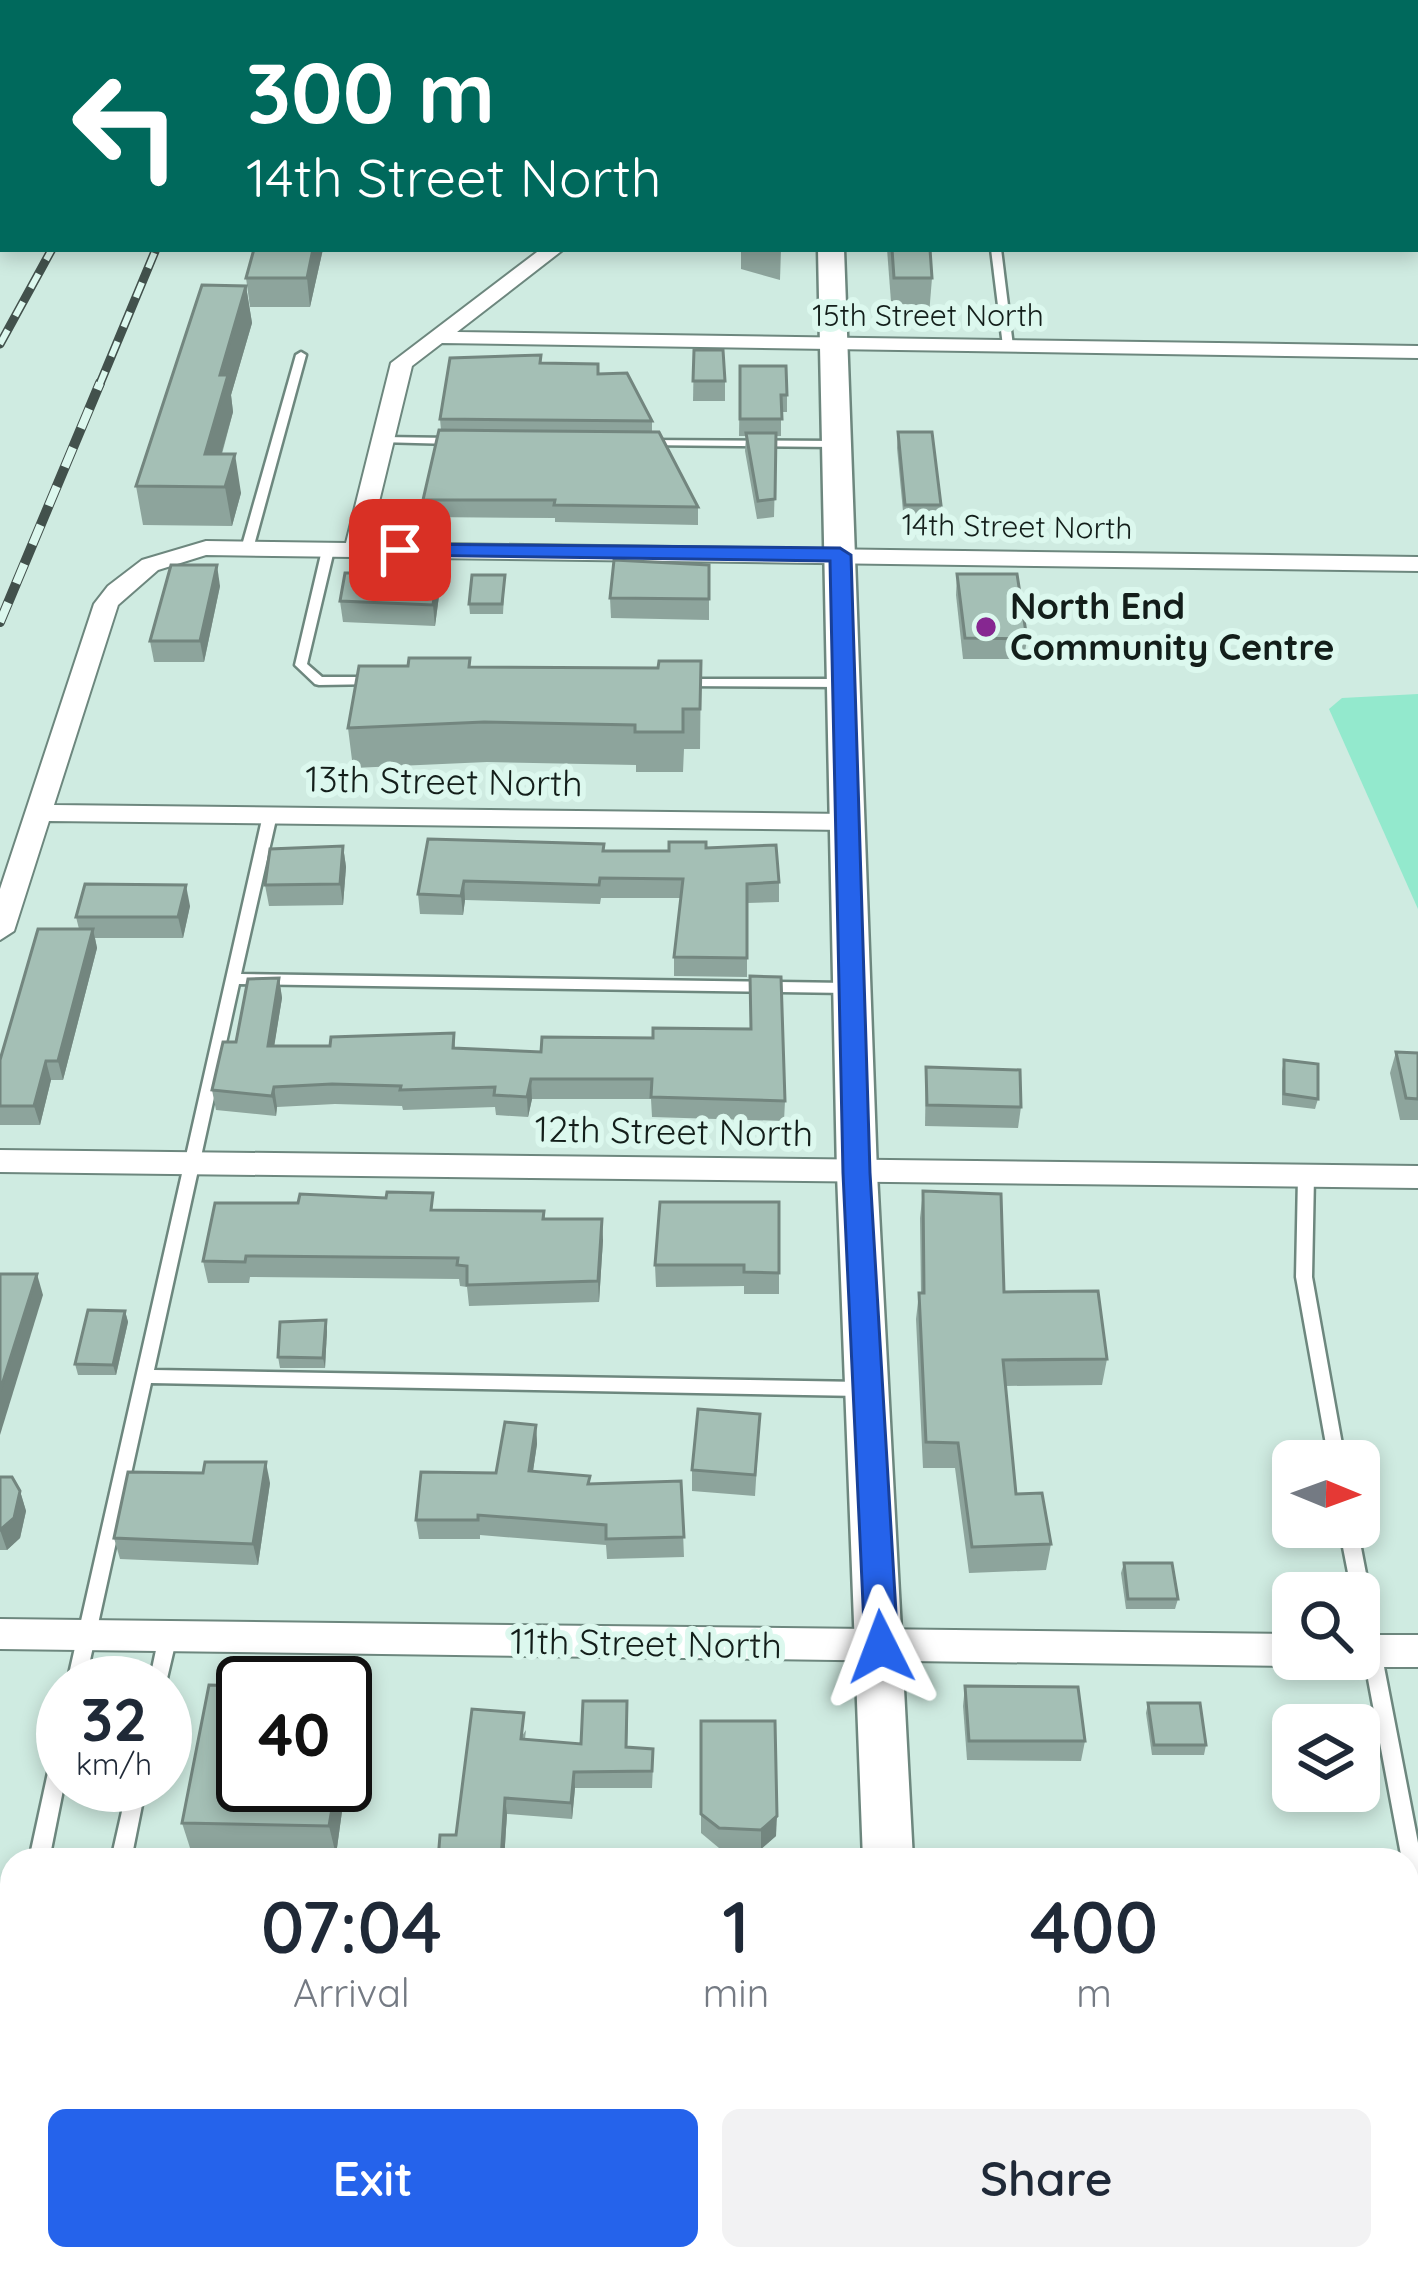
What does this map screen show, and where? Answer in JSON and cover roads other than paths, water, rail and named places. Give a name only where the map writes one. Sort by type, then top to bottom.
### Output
[{"type":"street","points":[[356,550],[402,363],[550,252]]},
{"type":"street","points":[[831,252],[856,1173],[888,1848]]},
{"type":"street","name":"15th Street North","points":[[439,336],[1418,352]]},
{"type":"street","name":"14th Street North","points":[[40,813],[106,604],[121,585],[168,554],[247,548],[1418,563]]},
{"type":"street","points":[[0,932],[40,813]]},
{"type":"street","name":"13th Street North","points":[[40,813],[848,822]]},
{"type":"street","name":"12th Street North","points":[[0,1161],[1418,1177]]},
{"type":"street","name":"11th Street North","points":[[0,1634],[1272,1650]]},
{"type":"street","points":[[1380,1651],[1418,1651]]},
{"type":"lane","points":[[996,252],[1008,346]]},
{"type":"lane","points":[[247,548],[301,355]]},
{"type":"lane","points":[[383,440],[476,441]]},
{"type":"lane","points":[[638,443],[835,445]]},
{"type":"lane","points":[[328,550],[301,665],[319,681],[388,681]]},
{"type":"lane","points":[[667,683],[842,683]]},
{"type":"lane","points":[[82,1656],[270,815]]},
{"type":"lane","points":[[233,979],[852,988]]},
{"type":"lane","points":[[1306,1176],[1304,1277],[1332,1440]]},
{"type":"lane","points":[[144,1376],[868,1389]]},
{"type":"lane","points":[[164,1656],[168,1636]]},
{"type":"lane","points":[[1371,1680],[1408,1848]]},
{"type":"lane","points":[[42,1848],[49,1812]]},
{"type":"lane","points":[[123,1848],[131,1812]]},
{"type":"railway","points":[[0,344],[50,252]]},
{"type":"railway","points":[[99,386],[155,252]]},
{"type":"railway","points":[[0,622],[100,383]]},
{"type":"place","name":"North End Community Centre","points":[[986,627]]}]
